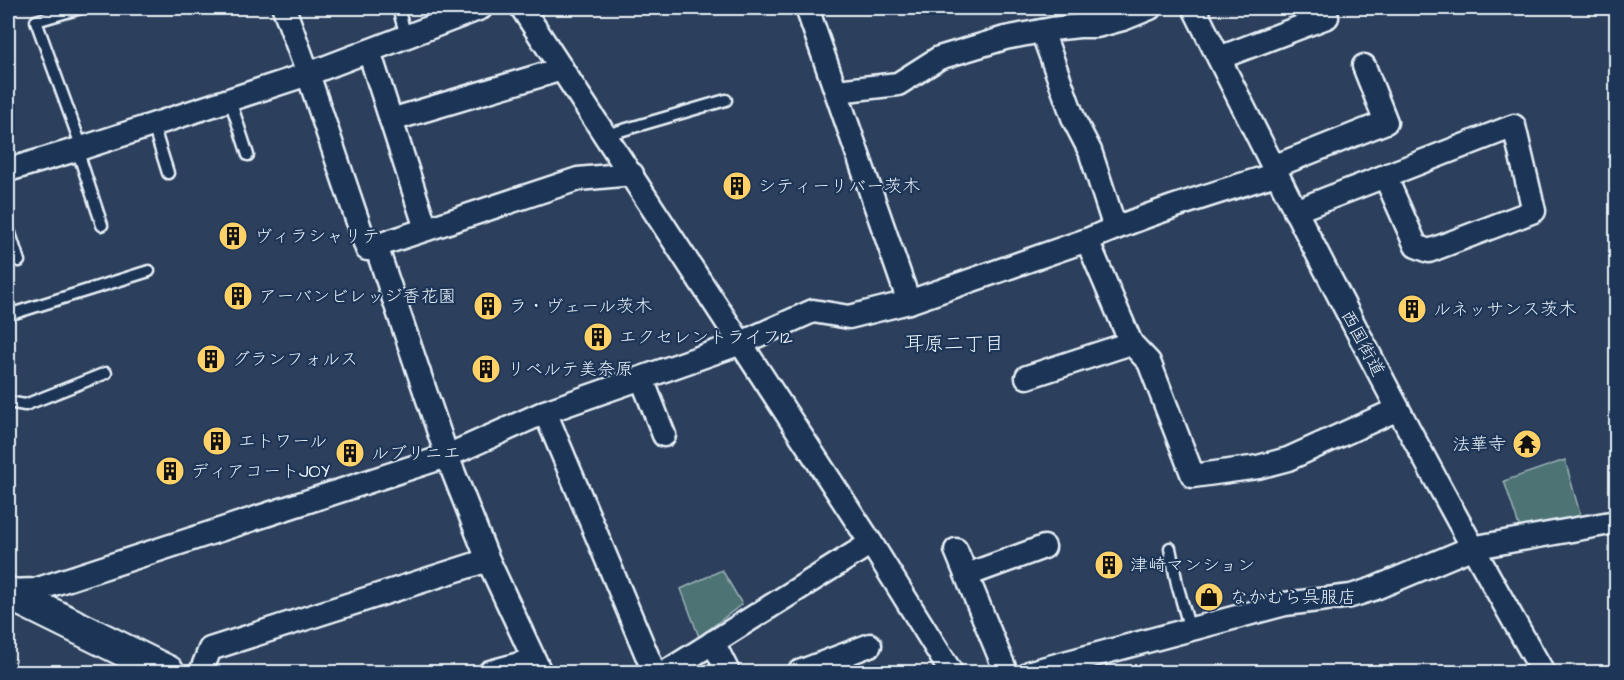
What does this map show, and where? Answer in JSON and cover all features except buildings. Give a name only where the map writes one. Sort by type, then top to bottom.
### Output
[{"type":"street","points":[[284,8],[367,249],[578,178],[632,174]]},
{"type":"street","points":[[8,170],[80,149],[308,74],[481,8]]},
{"type":"street","points":[[522,8],[871,543],[951,672]]},
{"type":"street","points":[[807,8],[909,302]]},
{"type":"street","points":[[837,91],[898,84],[939,58],[1005,38],[1079,26],[1096,26],[1124,19],[1150,8]]},
{"type":"street","name":"西国街道","points":[[1197,8],[1274,170],[1398,409],[1471,548],[1543,672]]},
{"type":"street","points":[[1219,58],[1327,17]]},
{"type":"street","points":[[1042,31],[1074,120],[1090,151],[1115,228]]},
{"type":"street","points":[[369,51],[426,229]]},
{"type":"street","points":[[8,592],[35,590],[447,456],[545,412],[741,343],[813,311],[849,317],[909,302],[1087,240],[1274,170],[1386,122],[1365,66]]},
{"type":"street","points":[[391,120],[562,69]]},
{"type":"street","points":[[1295,211],[1385,176],[1514,126],[1534,211],[1429,251],[1416,246],[1385,176]]},
{"type":"street","points":[[1087,240],[1131,343],[1149,362],[1193,476],[1258,467],[1288,459],[1398,409]]},
{"type":"street","points":[[376,246],[447,456],[488,560],[537,666],[489,672]]},
{"type":"street","points":[[1028,377],[1131,343]]},
{"type":"street","points":[[642,378],[664,435]]},
{"type":"street","points":[[545,412],[654,672]]},
{"type":"street","points":[[1031,672],[1285,604],[1364,592],[1471,548],[1617,522]]},
{"type":"street","points":[[666,672],[871,543]]},
{"type":"street","points":[[967,575],[1044,547]]},
{"type":"street","points":[[956,550],[1006,672]]},
{"type":"street","points":[[201,672],[210,649],[488,560]]},
{"type":"street","points":[[8,592],[168,672]]},
{"type":"street","points":[[713,642],[728,672]]},
{"type":"street","points":[[799,672],[870,645]]},
{"type":"lane","points":[[81,8],[36,21],[80,149],[102,225]]},
{"type":"lane","points":[[398,8],[406,36]]},
{"type":"lane","points":[[230,100],[248,155]]},
{"type":"lane","points":[[606,135],[726,100]]},
{"type":"lane","points":[[153,125],[168,173]]},
{"type":"lane","points":[[8,227],[19,261]]},
{"type":"lane","points":[[8,315],[149,271]]},
{"type":"lane","points":[[8,402],[25,405],[106,373]]},
{"type":"lane","points":[[1170,548],[1190,630]]},
{"type":"green space","points":[[1565,460],[1582,521],[1521,532],[1504,481]]},
{"type":"green space","points":[[722,570],[742,604],[699,637],[681,589]]},
{"type":"place","name":"シティーリバー茨木","points":[[737,186]]},
{"type":"place","name":"ヴィラシャリテ","points":[[233,236]]},
{"type":"place","name":"アーバンビレッジ香花園","points":[[238,296]]},
{"type":"place","name":"ラ・ヴェール茨木","points":[[488,306]]},
{"type":"place","name":"ルネッサンス茨木","points":[[1412,309]]},
{"type":"place","name":"エクセレントライフ12","points":[[598,337]]},
{"type":"place","name":"グランフォルス","points":[[211,359]]},
{"type":"place","name":"リベルテ美奈原","points":[[486,369]]},
{"type":"place","name":"エトワール","points":[[217,441]]},
{"type":"place","name":"法華寺","points":[[1527,444]]},
{"type":"place","name":"ルブリニエ","points":[[350,453]]},
{"type":"place","name":"ディアコートJOY","points":[[170,471]]},
{"type":"place","name":"津崎マンション","points":[[1109,565]]},
{"type":"place","name":"なかむら呉服店","points":[[1209,597]]},
{"type":"district","name":"耳原二丁目","points":[[954,343]]}]
